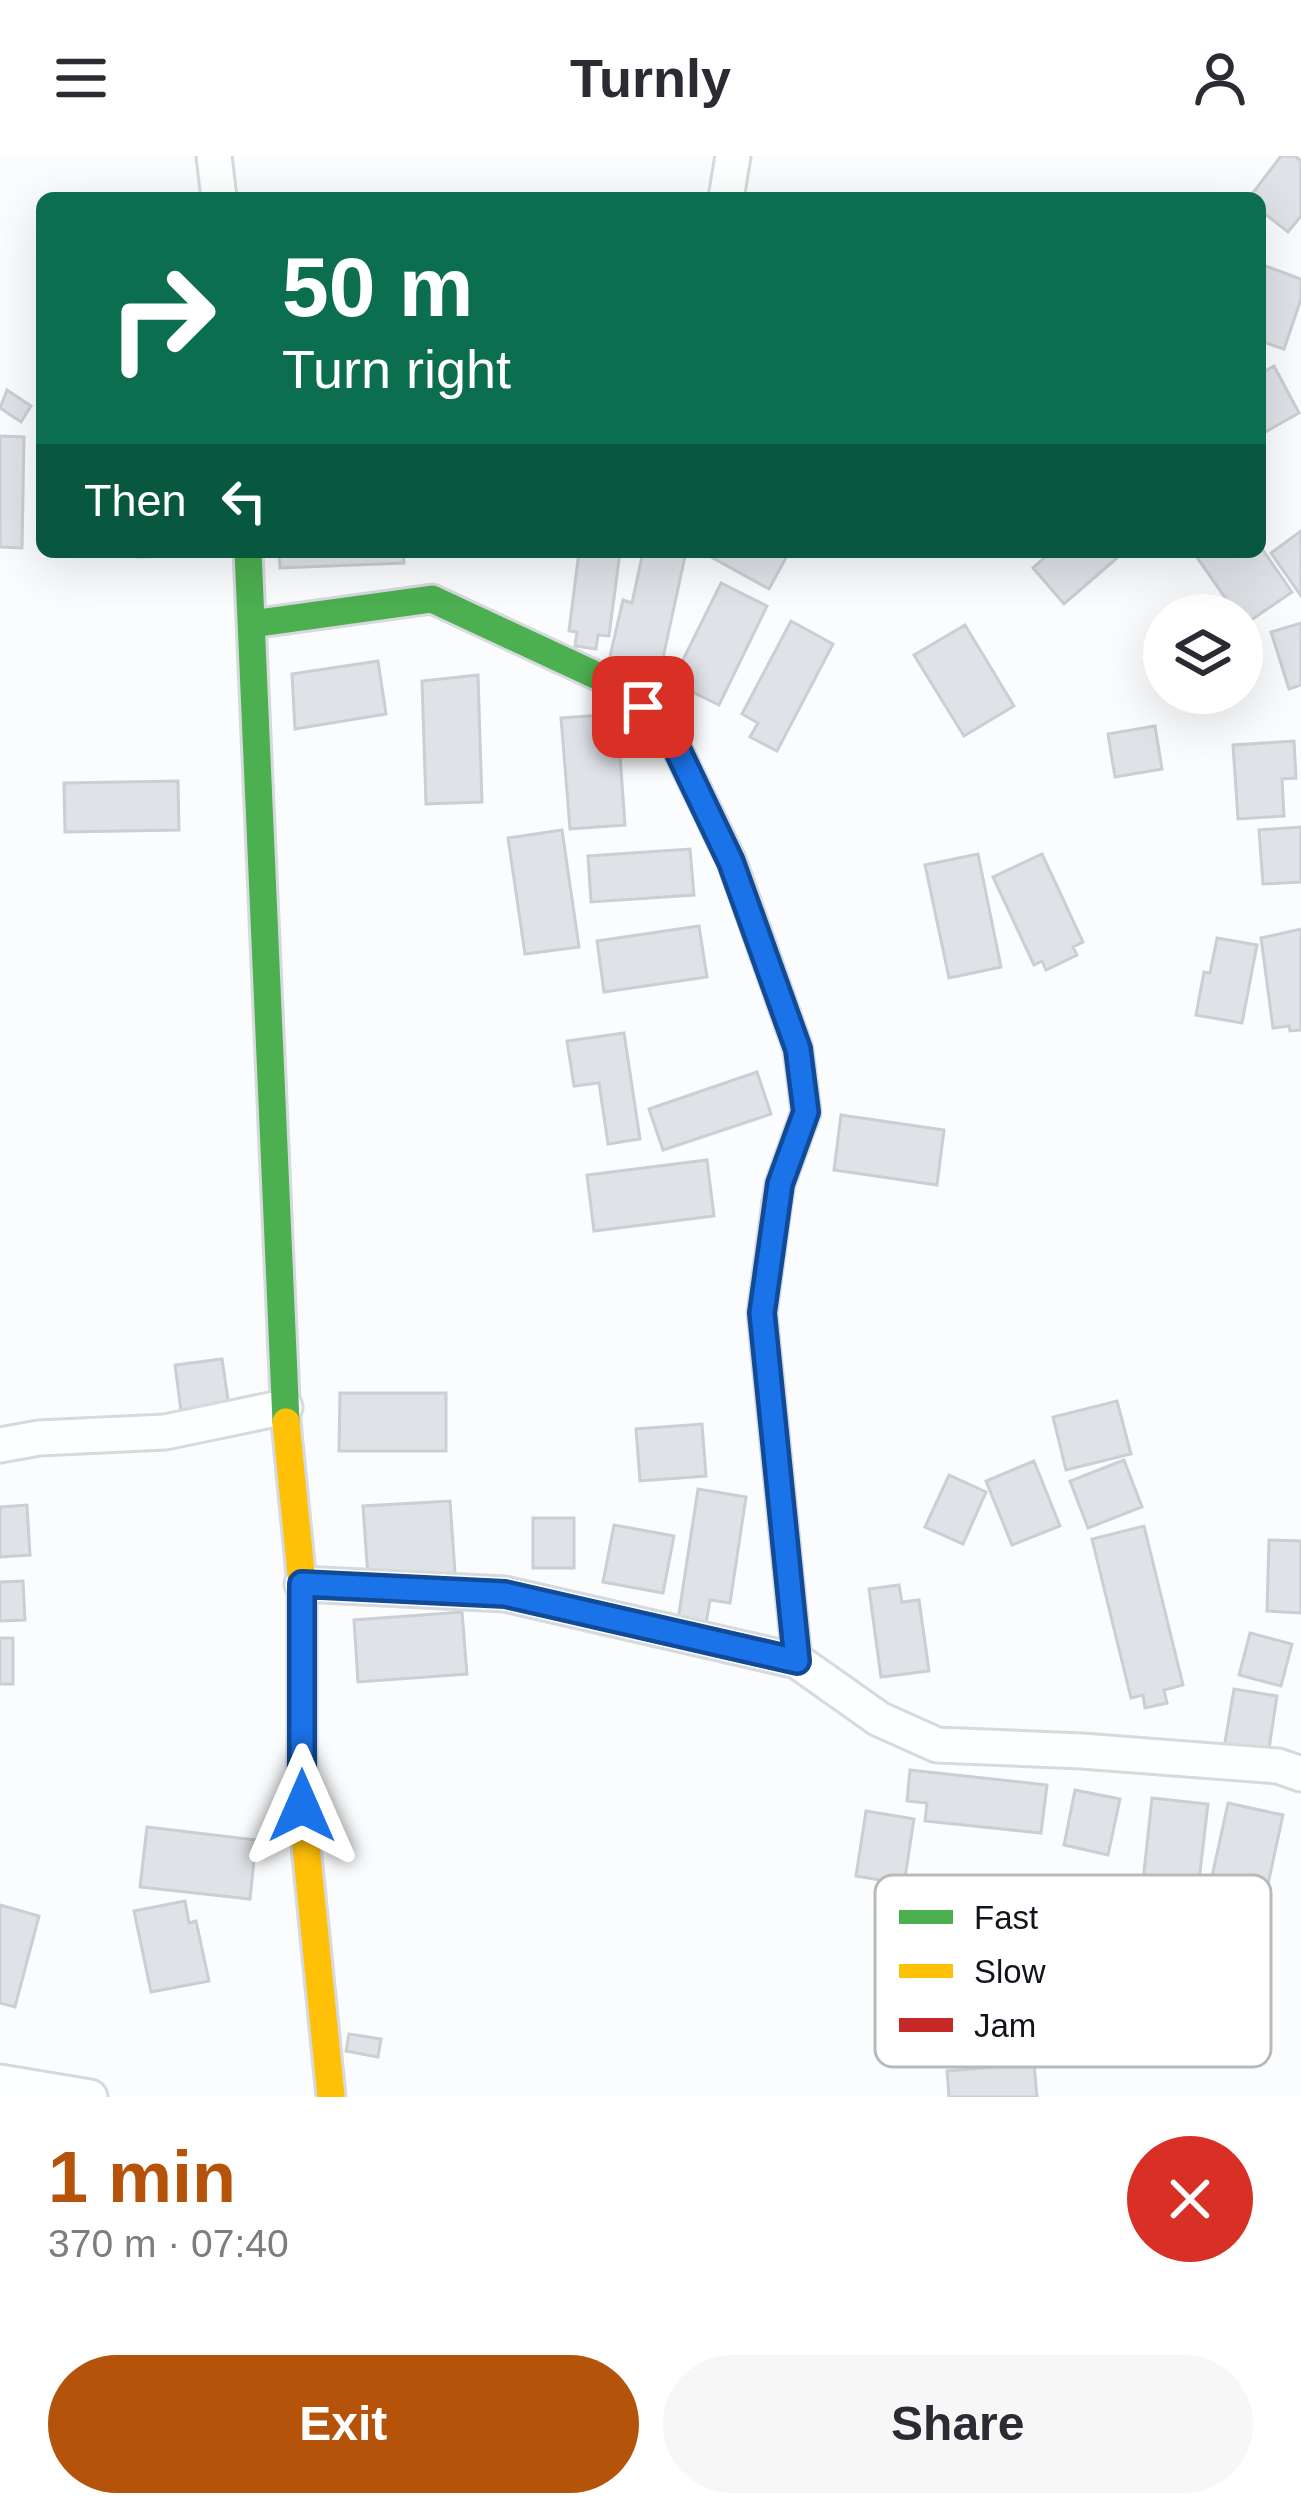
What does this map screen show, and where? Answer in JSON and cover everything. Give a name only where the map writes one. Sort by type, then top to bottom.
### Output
[{"type":"street","points":[[214,156],[218,192]]},
{"type":"street","points":[[726,192],[733,156]]},
{"type":"street","points":[[248,558],[285,1407],[302,1584],[302,1806],[331,2097]]},
{"type":"street","points":[[251,624],[432,599],[619,686],[667,728],[731,862],[798,1049],[801,1070],[806,1112],[780,1184],[762,1313],[797,1661]]},
{"type":"street","points":[[0,1445],[38,1438],[165,1432],[285,1407]]},
{"type":"street","points":[[302,1584],[505,1594],[797,1661],[879,1718],[937,1745],[1278,1766],[1301,1774]]},
{"type":"street","points":[[0,2082],[90,2097]]},
{"type":"building","points":[[1281,156],[1301,161],[1301,216],[1288,232],[1266,215],[1266,192],[1254,192]]},
{"type":"building","points":[[1266,266],[1301,279],[1301,299],[1284,349],[1266,343]]},
{"type":"building","points":[[1274,366],[1299,413],[1266,432],[1266,371]]},
{"type":"building","points":[[7,390],[31,406],[21,422],[0,408]]},
{"type":"building","points":[[0,436],[24,437],[22,548],[0,547]]},
{"type":"building","points":[[1301,531],[1301,596],[1271,553]]},
{"type":"building","points":[[1266,555],[1292,592],[1263,612],[1263,594],[1222,594],[1197,558]]},
{"type":"building","points":[[279,558],[404,558],[404,563],[280,568]]},
{"type":"building","points":[[578,558],[619,558],[609,636],[598,635],[596,649],[575,646],[577,632],[569,631]]},
{"type":"building","points":[[642,558],[685,558],[659,676],[608,665],[623,600],[632,603]]},
{"type":"building","points":[[713,558],[786,558],[769,589]]},
{"type":"building","points":[[1044,558],[1117,558],[1064,604],[1033,568]]},
{"type":"building","points":[[721,583],[767,606],[719,705],[672,682]]},
{"type":"building","points":[[791,621],[833,644],[777,751],[750,737],[758,723],[742,714]]},
{"type":"building","points":[[1301,623],[1301,685],[1289,689],[1271,632]]},
{"type":"building","points":[[965,625],[1014,706],[964,736],[914,655]]},
{"type":"building","points":[[378,661],[386,714],[295,729],[292,674]]},
{"type":"building","points":[[478,675],[482,802],[426,804],[422,681]]},
{"type":"building","points":[[617,714],[625,825],[570,829],[561,718]]},
{"type":"building","points":[[1155,726],[1162,769],[1115,777],[1108,734]]},
{"type":"building","points":[[1294,741],[1296,778],[1282,779],[1284,816],[1238,819],[1233,745]]},
{"type":"building","points":[[178,781],[179,830],[65,832],[64,783]]},
{"type":"building","points":[[1301,827],[1301,882],[1263,884],[1259,830]]},
{"type":"building","points":[[562,830],[579,947],[525,954],[508,838]]},
{"type":"building","points":[[690,849],[694,895],[591,902],[588,856]]},
{"type":"building","points":[[978,854],[1001,967],[949,978],[925,865]]},
{"type":"building","points":[[1042,854],[1083,942],[1073,947],[1077,955],[1046,970],[1042,961],[1034,965],[993,877]]},
{"type":"building","points":[[699,926],[707,977],[604,992],[597,941]]},
{"type":"building","points":[[1301,929],[1301,1030],[1273,1028],[1261,938]]},
{"type":"building","points":[[1217,938],[1257,945],[1242,1023],[1196,1015]]},
{"type":"building","points":[[624,1033],[640,1139],[608,1144],[599,1083],[574,1086],[567,1041]]},
{"type":"building","points":[[757,1072],[771,1114],[663,1150],[649,1109]]},
{"type":"building","points":[[841,1115],[944,1130],[937,1185],[834,1170]]},
{"type":"building","points":[[707,1160],[714,1216],[594,1231],[587,1175]]},
{"type":"building","points":[[222,1359],[232,1427],[184,1434],[175,1365]]},
{"type":"building","points":[[340,1393],[446,1393],[446,1451],[339,1451]]},
{"type":"building","points":[[1117,1401],[1131,1454],[1066,1470],[1053,1417]]},
{"type":"building","points":[[702,1424],[706,1476],[640,1481],[636,1429]]},
{"type":"building","points":[[1124,1460],[1142,1507],[1088,1528],[1070,1481]]},
{"type":"building","points":[[1034,1461],[1060,1526],[1012,1545],[986,1481]]},
{"type":"building","points":[[949,1475],[986,1492],[963,1544],[925,1527]]},
{"type":"building","points":[[698,1489],[746,1497],[730,1603],[710,1600],[706,1624],[678,1620]]},
{"type":"building","points":[[450,1501],[455,1573],[368,1578],[363,1506]]},
{"type":"building","points":[[27,1505],[30,1555],[0,1557],[0,1507]]},
{"type":"building","points":[[533,1518],[574,1518],[574,1568],[533,1568]]},
{"type":"building","points":[[614,1525],[674,1536],[663,1593],[603,1582]]},
{"type":"building","points":[[1144,1526],[1183,1685],[1164,1690],[1167,1703],[1145,1708],[1143,1695],[1131,1698],[1092,1539]]},
{"type":"building","points":[[1269,1540],[1301,1541],[1301,1613],[1267,1611]]},
{"type":"building","points":[[23,1581],[25,1620],[0,1621],[0,1582]]},
{"type":"building","points":[[899,1585],[902,1602],[919,1600],[929,1671],[881,1677],[869,1589]]},
{"type":"building","points":[[462,1612],[467,1674],[358,1682],[354,1620]]},
{"type":"building","points":[[1250,1633],[1292,1644],[1281,1686],[1239,1675]]},
{"type":"building","points":[[0,1638],[13,1638],[13,1684],[0,1684]]},
{"type":"building","points":[[1234,1689],[1277,1696],[1268,1755],[1224,1748]]},
{"type":"building","points":[[910,1770],[1047,1785],[1041,1833],[925,1821],[927,1803],[907,1801]]},
{"type":"building","points":[[1075,1790],[1120,1799],[1108,1855],[1064,1845]]},
{"type":"building","points":[[1152,1798],[1208,1804],[1200,1875],[1144,1875]]},
{"type":"building","points":[[1228,1803],[1283,1815],[1270,1875],[1212,1875]]},
{"type":"building","points":[[866,1811],[914,1819],[905,1875],[856,1876]]},
{"type":"building","points":[[147,1827],[256,1840],[250,1899],[140,1887]]},
{"type":"building","points":[[185,1901],[189,1923],[196,1921],[209,1981],[151,1992],[134,1911]]},
{"type":"building","points":[[0,1905],[39,1916],[15,2007],[0,2003]]},
{"type":"building","points":[[349,2034],[381,2039],[378,2057],[346,2051]]},
{"type":"building","points":[[1034,2067],[1037,2097],[949,2097],[947,2071]]},
{"type":"traffic: fast","points":[[248,558],[286,1422]]},
{"type":"traffic: fast","points":[[252,624],[432,599],[619,686],[667,728],[732,862],[798,1049],[806,1112],[777,1202]]},
{"type":"traffic: slow","points":[[286,1422],[302,1584],[302,1806],[331,2097]]},
{"type":"traffic: jam","points":[[777,1202],[762,1313],[797,1661]]},
{"type":"route","points":[[302,1806],[302,1584],[505,1594],[797,1661],[762,1313],[780,1184],[806,1112],[798,1049],[731,862],[667,728],[643,707]]}]
